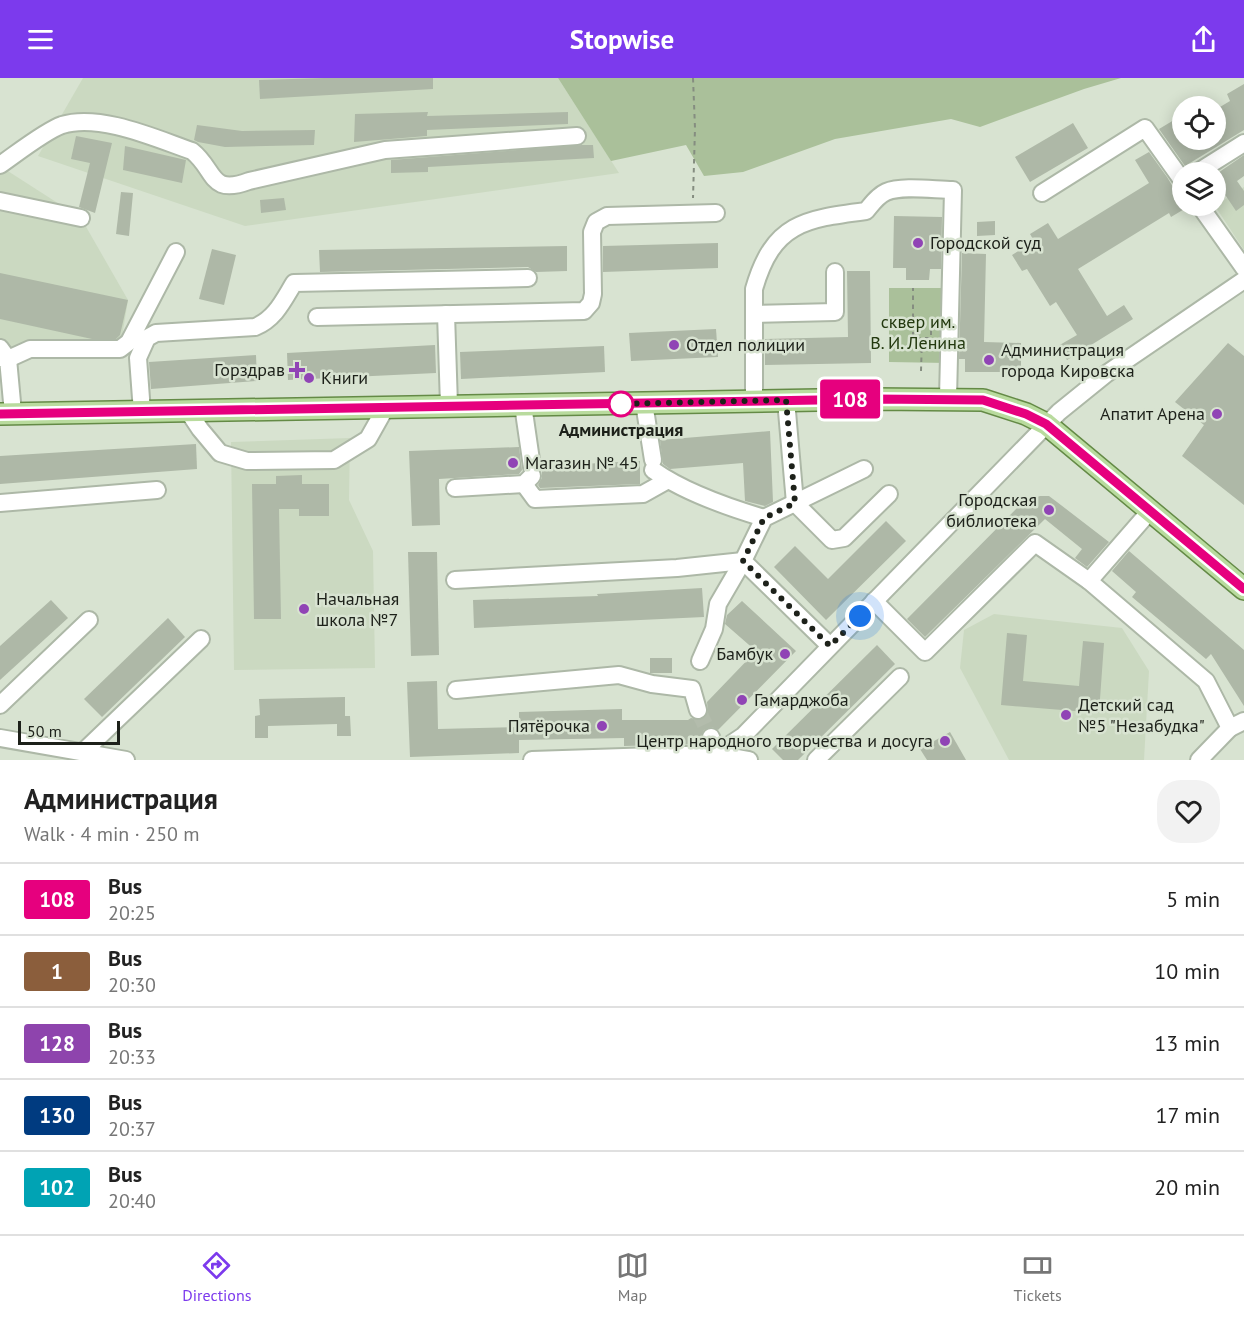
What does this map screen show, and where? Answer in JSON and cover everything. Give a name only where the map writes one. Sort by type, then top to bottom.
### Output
[{"type":"main road","points":[[6,414],[786,400],[948,398],[983,400],[1026,414],[1047,424],[1244,589]]},
{"type":"street","points":[[0,165],[62,125],[87,122],[120,128],[192,151],[199,157],[214,180],[224,185],[236,186],[249,181],[385,150],[577,136]]},
{"type":"street","points":[[1042,192],[1145,128],[1172,166]]},
{"type":"street","points":[[1214,162],[1244,143]]},
{"type":"street","points":[[754,401],[754,290],[767,255],[781,236],[796,225],[826,216],[866,211],[879,196],[888,190],[952,190],[948,398]]},
{"type":"street","points":[[0,201],[81,218]]},
{"type":"street","points":[[317,317],[584,311],[591,303],[593,294],[592,232],[596,222],[607,216],[716,213]]},
{"type":"street","points":[[1207,216],[1244,268]]},
{"type":"street","points":[[6,414],[3,355],[30,349],[120,350],[129,342],[176,252]]},
{"type":"street","points":[[755,314],[835,312],[835,272]]},
{"type":"street","points":[[142,412],[138,358],[147,338],[156,333],[255,327],[265,323],[275,314],[294,283],[528,278]]},
{"type":"street","points":[[532,760],[696,758],[743,735],[1047,424],[1106,374],[1244,280]]},
{"type":"street","points":[[446,314],[449,405]]},
{"type":"street","points":[[786,400],[795,503],[832,540],[844,538],[889,494]]},
{"type":"street","points":[[644,403],[653,465],[668,480],[740,511],[764,518]]},
{"type":"street","points":[[523,405],[530,476],[535,499],[643,494],[668,480]]},
{"type":"street","points":[[188,411],[220,453],[247,461],[334,460],[368,439],[386,408]]},
{"type":"street","points":[[700,661],[714,629],[718,604],[764,518],[864,469]]},
{"type":"street","points":[[455,488],[530,476]]},
{"type":"street","points":[[0,503],[158,490]]},
{"type":"street","points":[[1089,581],[1150,511]]},
{"type":"street","points":[[874,601],[925,652],[1035,543],[1089,581],[1206,681],[1237,725],[1199,760]]},
{"type":"street","points":[[743,561],[830,646]]},
{"type":"street","points":[[455,580],[677,568],[743,561]]},
{"type":"street","points":[[0,705],[89,620]]},
{"type":"street","points":[[83,752],[201,639]]},
{"type":"street","points":[[456,690],[619,675],[652,684],[692,689],[698,710]]},
{"type":"street","points":[[816,760],[900,678]]},
{"type":"street","points":[[0,738],[126,760]]},
{"type":"street","points":[[27,742],[36,753],[36,760]]},
{"type":"street","points":[[715,750],[749,760]]},
{"type":"path","points":[[693,78],[695,128],[693,213]]},
{"type":"path","points":[[913,288],[913,323],[913,338],[931,338],[931,322],[913,323]]},
{"type":"path","points":[[921,338],[921,371]]},
{"type":"shaded area","points":[[83,78],[558,78],[619,173],[245,226],[38,156]]},
{"type":"shaded area","points":[[0,166],[81,218],[128,300],[120,349],[0,358]]},
{"type":"shaded area","points":[[1244,187],[1244,250],[1222,216],[1226,216],[1226,199]]},
{"type":"shaded area","name":"Начальная школа №7","points":[[350,438],[349,500],[373,551],[375,668],[234,670],[231,442]]},
{"type":"shaded area","name":"Детский сад №5 \"Незабудка\"","points":[[994,614],[1122,628],[1149,671],[1144,760],[1009,760],[960,668],[964,630]]},
{"type":"green space","points":[[558,78],[1121,78],[980,127],[951,119],[835,139],[743,172],[704,176],[686,145],[611,161]]},
{"type":"green space","name":"сквер им. В. И. Ленина","points":[[889,288],[948,288],[947,363],[889,362]]},
{"type":"building","points":[[433,78],[433,89],[260,99],[259,80]]},
{"type":"building","points":[[1244,84],[1244,130],[1226,141],[1226,103],[1230,101],[1227,94]]},
{"type":"building","points":[[428,112],[427,116],[568,112],[568,124],[427,130],[427,136],[354,142],[355,114]]},
{"type":"building","points":[[1172,121],[1172,148],[1159,129]]},
{"type":"building","points":[[1073,123],[1088,148],[1030,182],[1015,157]]},
{"type":"building","points":[[197,125],[242,131],[315,130],[314,145],[225,147],[194,140]]},
{"type":"building","points":[[76,136],[112,143],[95,213],[79,207],[90,163],[71,159]]},
{"type":"building","points":[[593,145],[594,158],[428,167],[428,172],[391,173],[391,160]]},
{"type":"building","points":[[125,146],[186,160],[182,183],[123,170]]},
{"type":"building","points":[[1174,150],[1211,150],[1192,162],[1182,162]]},
{"type":"building","points":[[1149,152],[1167,177],[1172,185],[1173,216],[1171,217],[1169,213],[1078,269],[1107,316],[1124,305],[1133,319],[1067,360],[1058,346],[1077,335],[1056,302],[1050,306],[1027,269],[1022,271],[1012,255],[1034,241],[1030,234],[1048,223],[1058,239],[1149,183],[1135,160]]},
{"type":"building","points":[[1244,155],[1244,176],[1237,181],[1244,191],[1244,205],[1236,211],[1226,196],[1226,167]]},
{"type":"building","points":[[121,192],[133,193],[129,236],[116,234]]},
{"type":"building","points":[[284,198],[286,210],[261,213],[260,200]]},
{"type":"building","name":"Городской суд","points":[[894,216],[942,217],[941,269],[930,269],[929,280],[906,280],[906,268],[893,268]]},
{"type":"building","points":[[995,221],[995,235],[977,236],[977,222]]},
{"type":"building","points":[[718,243],[718,268],[603,272],[603,246]]},
{"type":"building","points":[[567,246],[567,271],[536,272],[528,267],[320,272],[319,250]]},
{"type":"building","points":[[212,249],[236,255],[224,305],[199,299]]},
{"type":"building","points":[[962,253],[986,254],[984,342],[1021,343],[1021,372],[965,372],[965,359],[959,359]]},
{"type":"building","points":[[847,271],[870,271],[871,363],[765,365],[765,339],[848,337]]},
{"type":"building","points":[[0,273],[128,300],[120,335],[116,339],[92,339],[0,319]]},
{"type":"building","name":"Отдел полиции","points":[[716,329],[718,357],[631,361],[629,333]]},
{"type":"building","name":"Апатит Арена","points":[[1228,343],[1244,356],[1244,505],[1182,456],[1204,425],[1175,402]]},
{"type":"building","points":[[435,345],[436,373],[288,380],[287,353]]},
{"type":"building","points":[[604,346],[605,372],[461,379],[460,352]]},
{"type":"building","points":[[256,355],[257,381],[151,389],[149,362]]},
{"type":"building","points":[[770,431],[773,502],[765,506],[745,501],[743,463],[670,469],[663,464],[660,440]]},
{"type":"building","points":[[196,444],[197,469],[0,484],[0,456]]},
{"type":"building","points":[[519,447],[522,470],[519,474],[439,479],[440,525],[412,526],[409,451]]},
{"type":"building","points":[[640,461],[640,484],[540,488],[538,485],[542,478],[542,466]]},
{"type":"building","points":[[302,475],[302,484],[329,484],[329,516],[299,516],[299,509],[279,509],[281,619],[254,619],[252,484],[276,484],[276,476]]},
{"type":"building","points":[[1040,496],[1049,496],[1109,542],[1087,567],[1075,558],[1082,549],[1045,519],[925,637],[907,619],[1022,503]]},
{"type":"building","points":[[886,521],[906,541],[826,620],[774,567],[795,546],[828,579]]},
{"type":"building","points":[[1129,551],[1244,650],[1244,706],[1211,654],[1206,659],[1132,597],[1136,592],[1112,571]]},
{"type":"building","points":[[408,552],[437,552],[439,655],[411,656]]},
{"type":"building","points":[[702,588],[704,617],[474,628],[473,600],[598,596],[597,594]]},
{"type":"building","points":[[51,600],[68,618],[0,680],[0,646]]},
{"type":"building","points":[[742,601],[796,651],[718,730],[712,727],[704,730],[701,736],[702,744],[624,746],[624,738],[519,740],[519,753],[410,757],[407,682],[437,681],[438,729],[519,727],[519,712],[622,709],[622,720],[688,720],[691,718],[701,720],[708,713],[707,702],[756,651],[725,624],[727,615]]},
{"type":"building","points":[[168,618],[185,637],[102,717],[84,699]]},
{"type":"building","points":[[1007,633],[1027,635],[1023,681],[1079,686],[1083,641],[1104,643],[1099,713],[1001,705]]},
{"type":"building","points":[[877,645],[895,664],[798,760],[783,760],[772,749]]},
{"type":"building","points":[[650,658],[672,658],[672,673],[650,673]]},
{"type":"building","points":[[345,697],[345,716],[350,716],[351,736],[337,736],[337,724],[268,726],[268,738],[255,738],[255,716],[260,715],[259,699]]},
{"type":"building","name":"Центр народного творчества и досуга","points":[[950,732],[966,760],[927,760],[920,749]]},
{"type":"tunnel","points":[[698,710],[711,737]]},
{"type":"bus line","name":"108","points":[[0,414],[449,405],[948,398],[983,400],[1026,414],[1046,424],[1244,589]]},
{"type":"place","name":"Городской суд","points":[[918,243]]},
{"type":"place","name":"Отдел полиции","points":[[674,345]]},
{"type":"place","name":"Администрация города Кировска","points":[[989,360]]},
{"type":"place","name":"Горздрав","points":[[297,370]]},
{"type":"place","name":"Книги","points":[[309,378]]},
{"type":"place","name":"Администрация","points":[[621,404]]},
{"type":"place","name":"Апатит Арена","points":[[1217,414]]},
{"type":"place","name":"Магазин № 45","points":[[513,463]]},
{"type":"place","name":"Городская библиотека","points":[[1049,510]]},
{"type":"place","name":"Начальная школа №7","points":[[304,609]]},
{"type":"place","name":"Бамбук","points":[[785,654]]},
{"type":"place","name":"Гамарджоба","points":[[742,700]]},
{"type":"place","name":"Детский сад №5 \"Незабудка\"","points":[[1066,715]]},
{"type":"place","name":"Пятёрочка","points":[[602,726]]},
{"type":"place","name":"Центр народного творчества и досуга","points":[[945,741]]},
{"type":"route","points":[[621,404],[618,404],[786,400],[795,503],[764,518],[743,561],[830,646],[860,616]]}]
